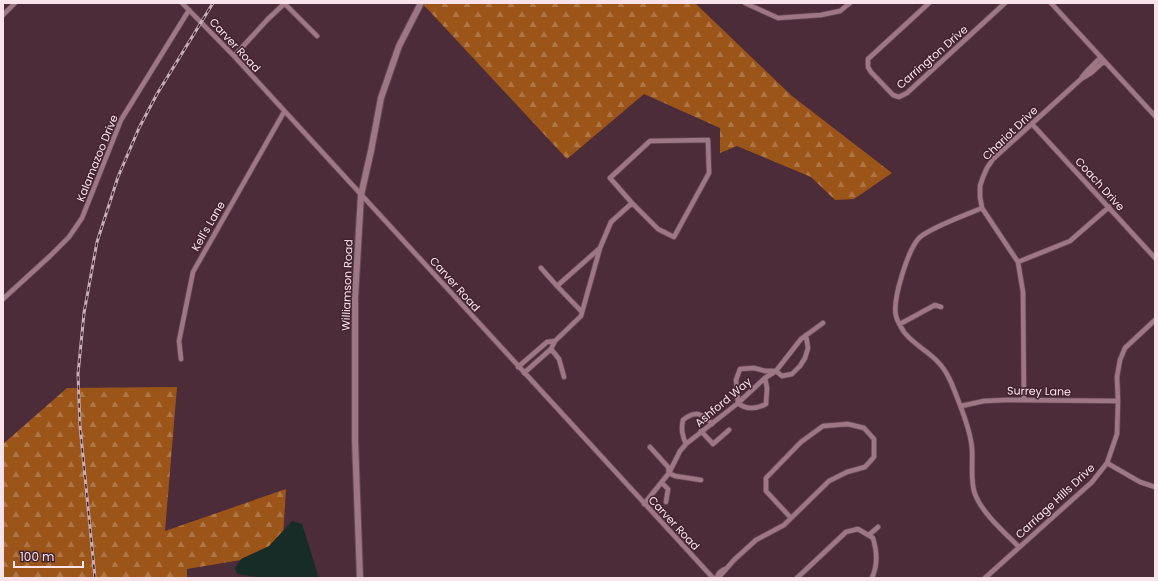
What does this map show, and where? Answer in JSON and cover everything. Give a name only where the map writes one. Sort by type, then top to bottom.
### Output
[{"type":"main road","name":"Williamson Road","points":[[360,578],[355,440],[355,298],[361,195],[381,98],[399,46],[420,3]]},
{"type":"street","points":[[3,15],[15,3]]},
{"type":"street","name":"Carver Road","points":[[182,3],[234,56],[644,504],[715,578]]},
{"type":"street","points":[[234,56],[285,3],[317,36]]},
{"type":"street","points":[[745,3],[778,18],[821,15],[840,11],[850,3]]},
{"type":"street","name":"Carrington Drive","points":[[929,3],[868,59],[868,67],[871,72],[893,95],[899,97],[907,94],[1005,3]]},
{"type":"street","points":[[1051,3],[1155,116]]},
{"type":"street","name":"Kalamazoo Drive","points":[[3,299],[69,237],[82,218],[121,120],[189,10]]},
{"type":"street","name":"Chariot Drive","points":[[1024,400],[1023,292],[1018,262],[982,208],[980,186],[987,168],[993,159],[1081,79],[1088,70],[1102,59]]},
{"type":"street","name":"Kell's Lane","points":[[181,359],[179,341],[192,272],[284,112]]},
{"type":"street","name":"Coach Drive","points":[[1032,124],[1155,258]]},
{"type":"street","points":[[708,140],[709,173],[674,237],[658,229],[632,203],[610,178],[650,141],[708,140]]},
{"type":"street","points":[[524,373],[551,350],[554,341],[581,316],[600,248],[611,222],[632,203]]},
{"type":"street","points":[[1018,262],[1070,241],[1109,207]]},
{"type":"street","points":[[982,208],[930,231],[919,238],[913,247],[901,277],[896,297],[896,316],[908,337],[930,354],[945,370],[961,406],[969,430],[972,447],[974,492],[987,514],[1019,548]]},
{"type":"street","points":[[557,286],[600,248]]},
{"type":"street","points":[[541,268],[582,312]]},
{"type":"street","points":[[900,324],[935,305],[941,307]]},
{"type":"street","name":"Carriage Hills Drive","points":[[985,578],[1092,482],[1107,463],[1117,434],[1117,377],[1120,360],[1126,348],[1155,320]]},
{"type":"street","name":"Ashford Way","points":[[644,504],[669,473],[680,451],[686,444],[738,403],[765,378],[776,371],[800,339],[823,323]]},
{"type":"street","points":[[765,378],[768,388],[766,404],[760,408],[743,408],[738,403],[736,380],[740,369],[754,368],[765,371],[776,371],[782,376],[792,374],[805,358],[808,348],[806,335]]},
{"type":"street","points":[[518,367],[547,342],[554,341]]},
{"type":"street","points":[[551,350],[559,359],[564,378]]},
{"type":"street","name":"Surrey Lane","points":[[961,406],[984,400],[1118,401]]},
{"type":"street","points":[[686,444],[682,436],[683,420],[690,414],[699,414],[705,417],[712,424]]},
{"type":"street","points":[[715,578],[725,572],[726,568],[756,540],[784,524],[829,481],[847,472],[866,467],[874,457],[874,439],[864,428],[848,424],[823,426],[801,442],[766,478],[766,491],[790,518]]},
{"type":"street","points":[[701,432],[713,444],[730,430]]},
{"type":"street","points":[[650,447],[668,467],[669,473],[675,476],[701,480]]},
{"type":"street","points":[[1107,463],[1140,482],[1155,487]]},
{"type":"street","points":[[662,483],[668,489],[666,502]]},
{"type":"street","points":[[869,535],[878,527]]},
{"type":"street","points":[[797,578],[846,532],[858,529],[873,538],[877,561],[872,578]]},
{"type":"green space","points":[[422,3],[695,3],[792,96],[892,173],[854,199],[835,200],[811,177],[737,146],[720,153],[720,128],[644,94],[567,159]]},
{"type":"green space","points":[[177,387],[165,531],[286,489],[282,553],[187,569],[187,578],[3,578],[3,444],[67,388]]},
{"type":"shaded area","points":[[292,521],[302,524],[319,578],[263,578],[237,574],[235,568],[241,559],[269,546]]},
{"type":"railway","points":[[95,578],[80,426],[78,374],[84,313],[97,242],[118,177],[139,128],[157,94],[213,3]]}]
